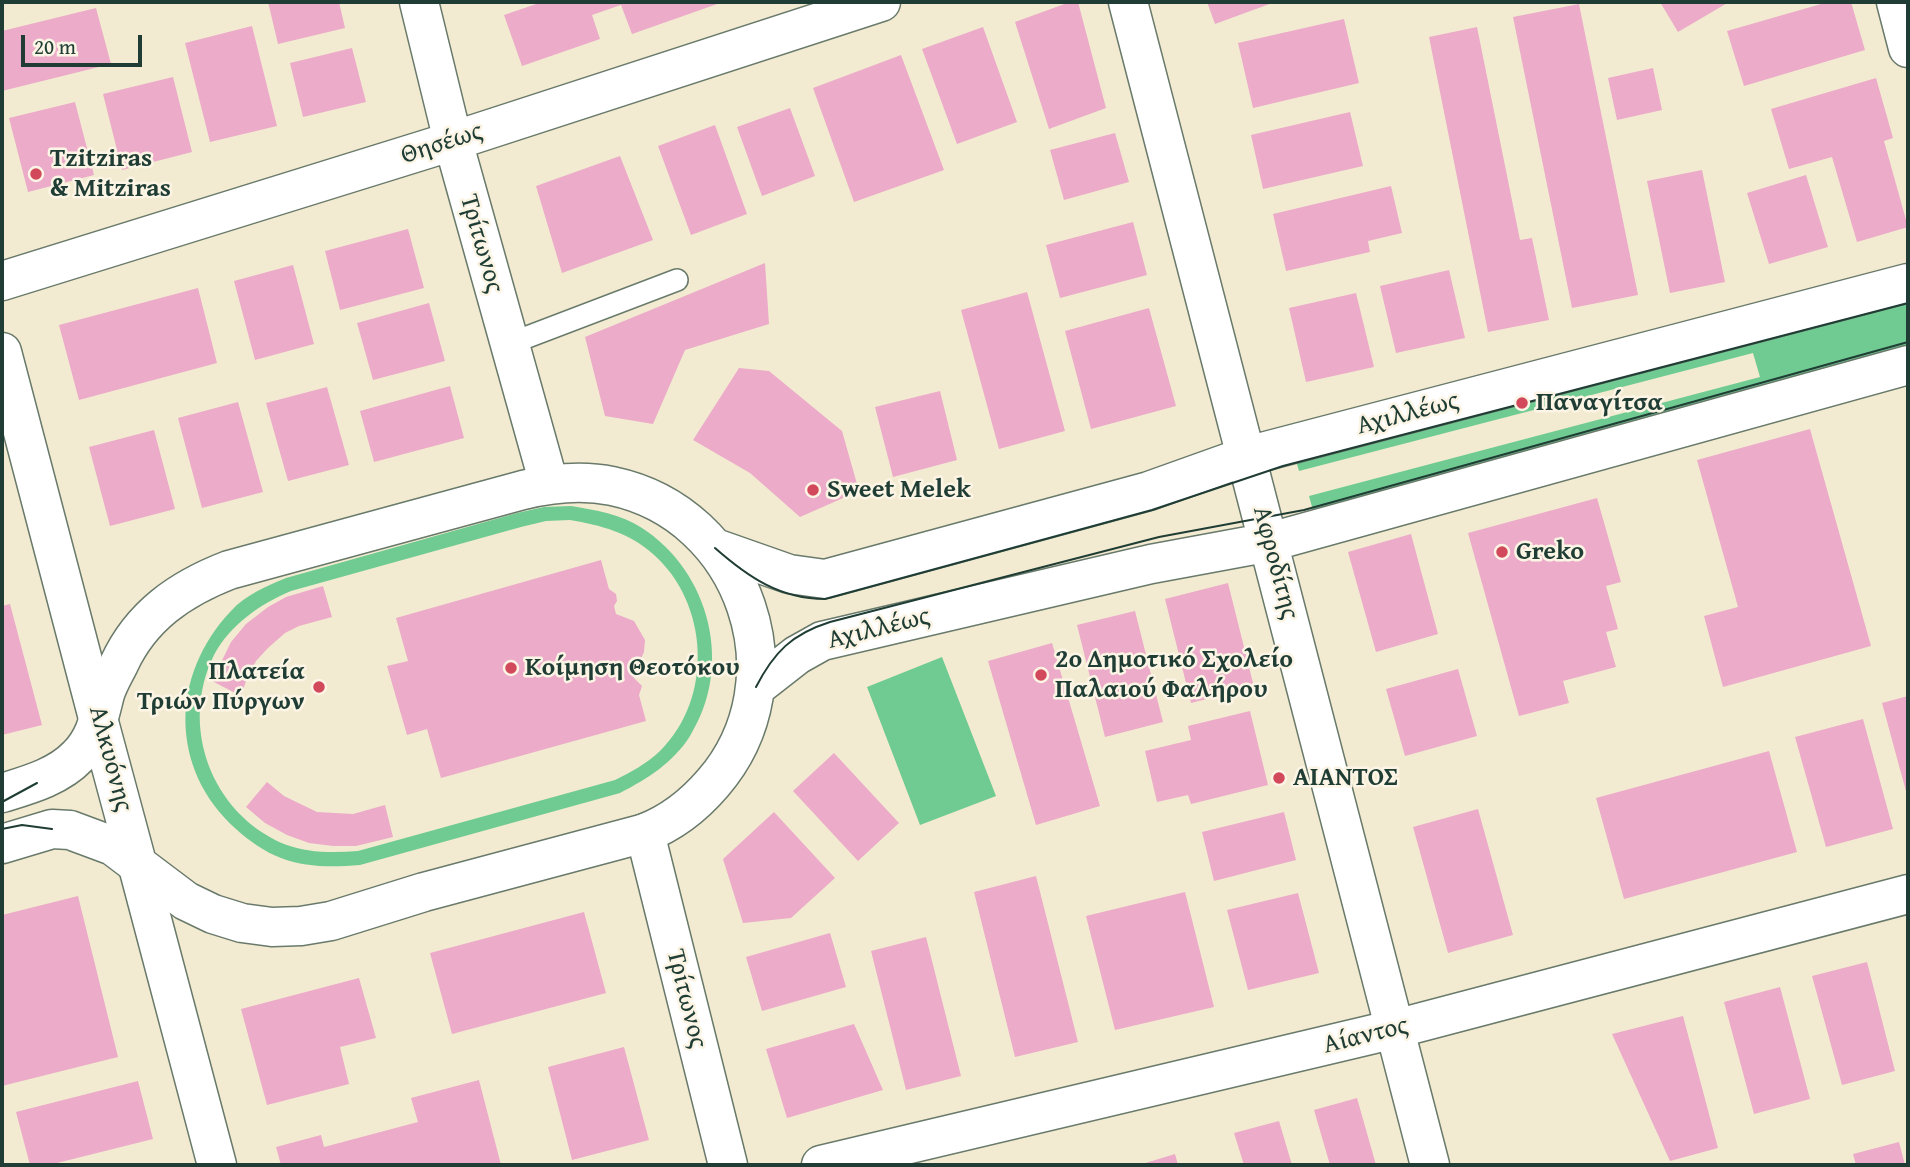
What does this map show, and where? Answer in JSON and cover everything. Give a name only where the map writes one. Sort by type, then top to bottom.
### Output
[{"type":"street","name":"Τρίτωνος","points":[[419,2],[453,141],[549,484]]},
{"type":"street","name":"Θησέως","points":[[2,281],[453,141],[881,2]]},
{"type":"street","name":"Αφροδίτης","points":[[1128,2],[1430,1165]]},
{"type":"street","points":[[1896,2],[1908,48]]},
{"type":"street","name":"Αχιλλέως","points":[[715,548],[789,574],[825,579],[1149,491],[1247,456],[1908,282]]},
{"type":"street","name":"Αλκυόνης","points":[[2,352],[217,1165]]},
{"type":"street","name":"Αχιλλέως","points":[[755,687],[797,655],[822,641],[1151,564],[1270,542],[1908,365]]},
{"type":"street","points":[[2,844],[52,829],[70,830],[103,842],[137,863],[186,901],[213,914],[252,925],[272,927],[331,921],[424,892],[645,833],[676,817],[702,796],[722,773],[738,747],[749,719],[755,687],[755,639],[745,600],[732,573],[715,548],[693,526],[642,495],[613,486],[589,483],[549,484],[229,570],[174,596],[151,615],[132,639],[106,691],[99,722],[91,739],[76,759],[19,788]]},
{"type":"street","name":"Τρίτωνος","points":[[645,833],[728,1165]]},
{"type":"street","name":"Αίαντος","points":[[821,1165],[1395,1029],[1908,894]]},
{"type":"lane","points":[[509,344],[677,279]]},
{"type":"green space","points":[[1908,294],[1908,351],[1314,514],[1309,496],[1760,377],[1753,353],[1299,471],[1295,457]]},
{"type":"green space","points":[[571,506],[589,509],[634,523],[665,547],[684,569],[699,595],[708,622],[712,651],[711,680],[703,709],[690,736],[676,754],[650,776],[620,793],[360,865],[301,864],[275,856],[236,829],[214,805],[198,779],[189,751],[186,722],[188,692],[197,664],[211,636],[231,611],[250,596],[286,578],[544,507]],"holes":[[[570,520],[625,535],[644,547],[672,574],[685,598],[694,624],[698,651],[696,678],[690,705],[678,729],[655,756],[615,780],[358,851],[320,852],[293,847],[259,830],[237,811],[221,789],[209,764],[202,738],[200,710],[204,682],[214,655],[237,625],[268,602],[291,591],[521,527],[546,521]]]},
{"type":"green space","points":[[942,657],[996,796],[920,825],[867,687]]},
{"type":"building","points":[[268,2],[339,2],[345,28],[278,44]]},
{"type":"building","points":[[542,2],[723,2],[632,34],[621,5],[592,15],[600,39],[522,66],[504,15]]},
{"type":"building","points":[[1070,2],[1078,2],[1106,108],[1049,129],[1015,22]]},
{"type":"building","points":[[1207,2],[1275,2],[1215,24]]},
{"type":"building","points":[[1660,2],[1729,2],[1678,32]]},
{"type":"building","points":[[1828,2],[1851,2],[1865,50],[1744,86],[1727,31]]},
{"type":"building","points":[[1579,4],[1638,295],[1572,308],[1513,17]]},
{"type":"building","points":[[96,8],[111,64],[2,91],[2,31]]},
{"type":"building","points":[[1344,19],[1359,83],[1253,108],[1238,43]]},
{"type":"building","points":[[252,26],[277,126],[210,142],[185,43]]},
{"type":"building","points":[[983,27],[1017,122],[957,144],[922,49]]},
{"type":"building","points":[[1477,27],[1520,240],[1532,238],[1549,320],[1488,332],[1429,37]]},
{"type":"building","points":[[352,48],[366,102],[303,117],[290,63]]},
{"type":"building","points":[[901,55],[944,170],[854,202],[813,88]]},
{"type":"building","points":[[1653,68],[1662,110],[1617,120],[1608,78]]},
{"type":"building","points":[[173,77],[192,152],[122,170],[103,94]]},
{"type":"building","points":[[1876,78],[1893,138],[1884,141],[1908,227],[1857,242],[1832,157],[1789,169],[1771,109]]},
{"type":"building","points":[[75,102],[94,175],[28,192],[9,118]]},
{"type":"building","points":[[790,108],[815,176],[762,196],[737,127]]},
{"type":"building","points":[[1350,112],[1363,166],[1263,189],[1251,135]]},
{"type":"building","points":[[715,125],[747,214],[691,235],[658,146]]},
{"type":"building","points":[[1115,133],[1129,182],[1064,200],[1050,150]]},
{"type":"building","points":[[620,156],[653,240],[562,273],[536,186]]},
{"type":"building","points":[[1702,170],[1725,282],[1670,293],[1647,181]]},
{"type":"building","points":[[1806,175],[1828,247],[1769,264],[1747,193]]},
{"type":"building","points":[[1391,186],[1402,233],[1368,241],[1370,252],[1286,271],[1273,214]]},
{"type":"building","points":[[1133,222],[1147,275],[1060,298],[1046,245]]},
{"type":"building","points":[[408,229],[424,288],[340,310],[325,251]]},
{"type":"building","points":[[765,263],[769,324],[685,350],[653,424],[605,416],[585,337]]},
{"type":"building","points":[[293,265],[314,344],[255,360],[234,281]]},
{"type":"building","points":[[1449,270],[1465,338],[1396,353],[1380,286]]},
{"type":"building","points":[[198,288],[217,363],[79,400],[59,325]]},
{"type":"building","points":[[1027,292],[1065,431],[999,449],[961,310]]},
{"type":"building","points":[[1356,293],[1374,367],[1306,382],[1289,308]]},
{"type":"building","points":[[429,303],[445,361],[373,380],[357,323]]},
{"type":"building","points":[[1149,308],[1176,406],[1091,429],[1065,331]]},
{"type":"building","points":[[739,368],[769,371],[842,431],[859,491],[800,517],[750,473],[693,440]]},
{"type":"building","points":[[450,386],[464,438],[374,462],[360,411]]},
{"type":"building","points":[[327,387],[349,465],[288,481],[266,403]]},
{"type":"building","points":[[940,391],[957,460],[893,477],[875,407]]},
{"type":"building","points":[[238,402],[263,492],[202,508],[178,418]]},
{"type":"building","points":[[1810,429],[1871,646],[1723,687],[1704,616],[1738,607],[1697,460]]},
{"type":"building","points":[[154,430],[175,509],[110,526],[89,447]]},
{"type":"building","points":[[1597,498],[1621,582],[1606,586],[1618,629],[1606,632],[1616,667],[1563,681],[1569,703],[1519,716],[1468,533]]},
{"type":"building","points":[[1411,534],[1438,634],[1376,652],[1348,552]]},
{"type":"building","name":"Κοίμηση Θεοτόκου","points":[[601,560],[609,589],[616,594],[616,614],[634,621],[645,640],[644,652],[632,670],[634,678],[642,686],[639,695],[646,721],[441,778],[427,729],[407,735],[387,666],[408,661],[396,618]]},
{"type":"building","points":[[1228,583],[1254,687],[1191,703],[1165,599]]},
{"type":"building","points":[[323,586],[332,617],[299,626],[285,633],[256,661],[241,696],[212,681],[231,642],[246,624],[286,597]]},
{"type":"building","points":[[10,604],[42,725],[2,735],[2,606]]},
{"type":"building","points":[[1135,611],[1163,722],[1105,737],[1077,625]]},
{"type":"building","points":[[1052,643],[1100,806],[1036,825],[988,661]]},
{"type":"building","points":[[1458,669],[1477,736],[1405,756],[1386,689]]},
{"type":"building","points":[[1908,696],[1908,795],[1907,795],[1882,703]]},
{"type":"building","points":[[1250,711],[1268,785],[1191,804],[1188,795],[1157,802],[1145,751],[1191,740],[1188,726]]},
{"type":"building","points":[[1863,719],[1893,829],[1826,847],[1795,737]]},
{"type":"building","points":[[1769,751],[1797,852],[1624,899],[1596,798]]},
{"type":"building","points":[[834,753],[899,823],[858,861],[793,791]]},
{"type":"building","points":[[267,782],[284,796],[317,812],[353,814],[385,805],[393,837],[356,846],[333,846],[309,843],[287,835],[265,823],[246,807]]},
{"type":"building","points":[[1478,809],[1513,935],[1448,953],[1413,827]]},
{"type":"building","points":[[774,812],[835,878],[791,918],[743,923],[723,859]]},
{"type":"building","points":[[1284,812],[1296,860],[1214,881],[1202,832]]},
{"type":"building","points":[[1036,876],[1078,1042],[1015,1057],[974,892]]},
{"type":"building","points":[[1185,892],[1214,1007],[1115,1030],[1086,916]]},
{"type":"building","points":[[1298,893],[1319,973],[1248,990],[1227,910]]},
{"type":"building","points":[[78,896],[118,1057],[2,1086],[2,915]]},
{"type":"building","points":[[584,912],[606,993],[452,1034],[430,953]]},
{"type":"building","points":[[830,933],[846,987],[762,1011],[746,957]]},
{"type":"building","points":[[926,937],[961,1076],[906,1090],[871,951]]},
{"type":"building","points":[[1867,962],[1895,1071],[1842,1085],[1812,976]]},
{"type":"building","points":[[359,978],[376,1038],[340,1047],[349,1084],[267,1105],[241,1009]]},
{"type":"building","points":[[1780,987],[1810,1099],[1754,1114],[1724,1002]]},
{"type":"building","points":[[1683,1016],[1718,1148],[1670,1161],[1612,1034]]},
{"type":"building","points":[[854,1024],[883,1090],[787,1118],[766,1049]]},
{"type":"building","points":[[624,1047],[649,1140],[572,1160],[548,1067]]},
{"type":"building","points":[[479,1080],[501,1165],[281,1165],[276,1147],[321,1135],[324,1147],[418,1122],[411,1098]]},
{"type":"building","points":[[138,1081],[153,1139],[49,1165],[30,1165],[16,1112]]},
{"type":"building","points":[[1357,1098],[1376,1165],[1330,1165],[1314,1110]]},
{"type":"building","points":[[1279,1121],[1292,1165],[1244,1165],[1234,1133]]},
{"type":"building","points":[[1899,1142],[1905,1165],[1856,1165],[1853,1154]]},
{"type":"building","points":[[1175,1154],[1178,1165],[1139,1165]]},
{"type":"tram line","points":[[715,548],[752,577],[779,591],[825,599],[1152,510],[1283,466],[1908,303]]},
{"type":"tram line","points":[[756,687],[777,654],[786,646],[805,632],[830,622],[1159,537],[1304,510],[1908,342]]},
{"type":"tram line","points":[[2,802],[37,783]]},
{"type":"tram line","points":[[2,829],[22,825],[52,829]]},
{"type":"place","name":"Tzitziras & Mitziras","points":[[36,174]]},
{"type":"place","name":"Παναγίτσα","points":[[1522,403]]},
{"type":"place","name":"Sweet Melek","points":[[813,490]]},
{"type":"place","name":"Greko","points":[[1502,552]]},
{"type":"place","name":"Κοίμηση Θεοτόκου","points":[[511,668]]},
{"type":"place","name":"2ο Δημοτικό Σχολείο Παλαιού Φαλήρου","points":[[1041,675]]},
{"type":"place","name":"Πλατεία Τριών Πύργων","points":[[319,687]]},
{"type":"place","name":"ΑΙΑΝΤΟΣ","points":[[1279,778]]}]
